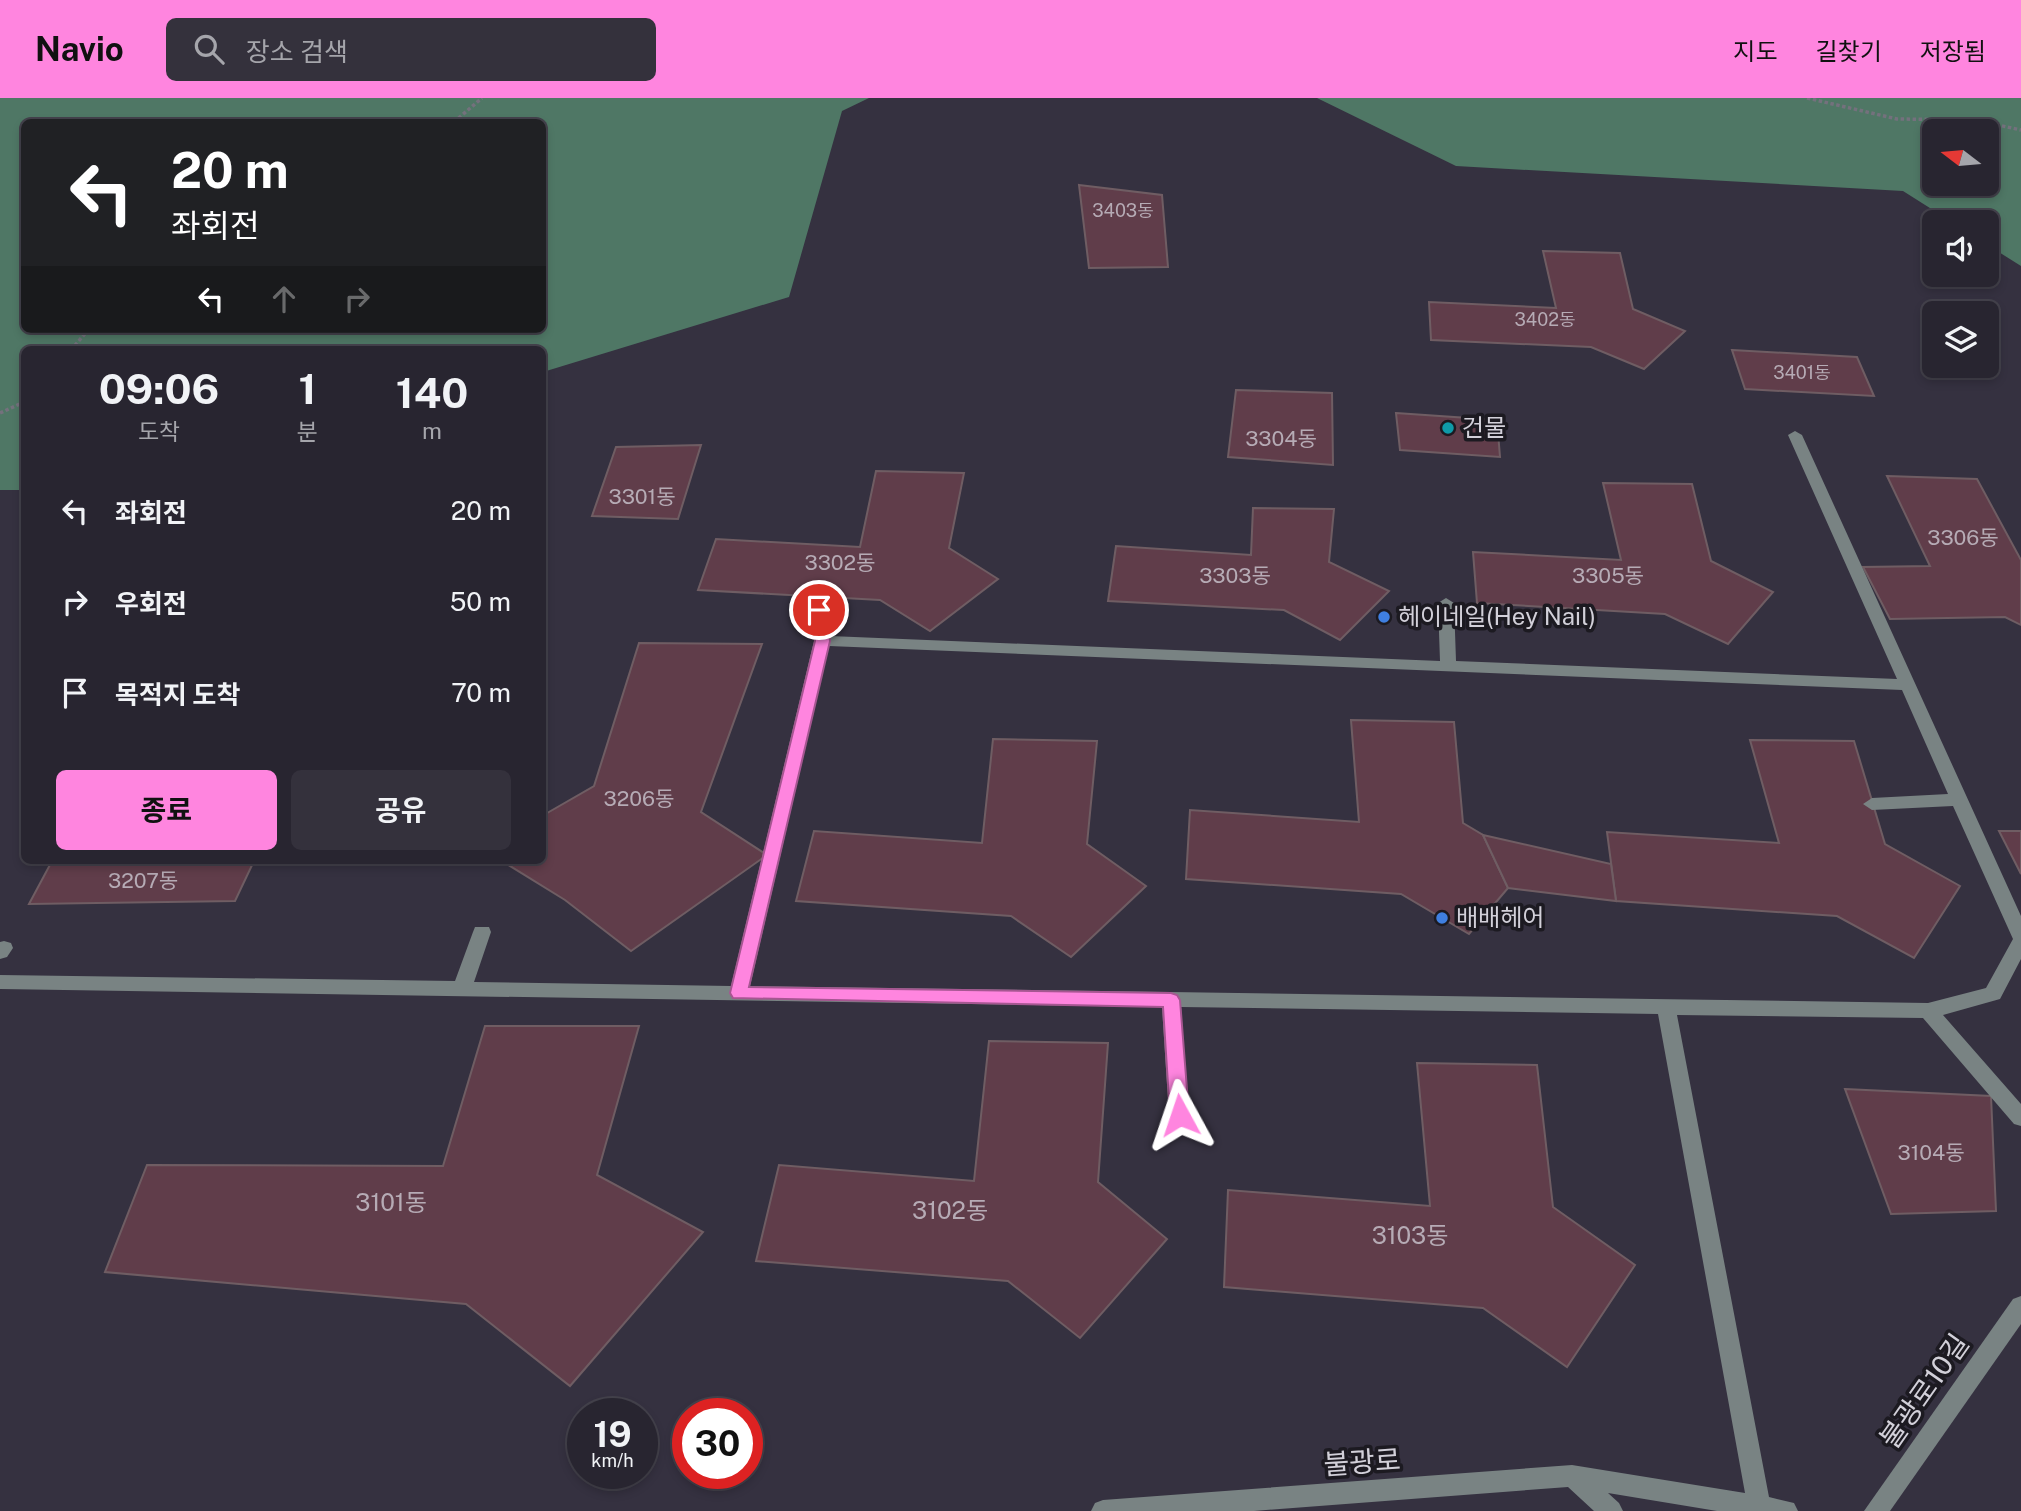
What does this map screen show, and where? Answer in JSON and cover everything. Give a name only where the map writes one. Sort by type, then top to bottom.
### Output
[{"type":"street","points":[[0,982],[1928,1011],[1993,994],[2021,939],[1795,435]]},
{"type":"street","points":[[1446,603],[1448,666]]},
{"type":"street","points":[[739,993],[822,641],[819,610]]},
{"type":"street","points":[[822,641],[1908,685]]},
{"type":"street","points":[[1872,804],[1959,800]]},
{"type":"street","points":[[462,989],[482,932]]},
{"type":"street","points":[[1171,1000],[1180,1115]]},
{"type":"street","points":[[1666,1007],[1759,1507]]},
{"type":"street","points":[[1928,1011],[2021,1118]]},
{"type":"street","name":"불광로10길","points":[[1876,1511],[2021,1306]]},
{"type":"street","points":[[1572,1476],[1786,1511]]},
{"type":"street","points":[[1572,1476],[1611,1511]]},
{"type":"street","name":"불광로","points":[[1103,1511],[1572,1476]]},
{"type":"path","points":[[458,119],[482,98]]},
{"type":"path","points":[[1807,98],[1898,119],[1954,118],[2007,124],[2021,130]]},
{"type":"path","points":[[0,413],[21,403]]},
{"type":"green space","points":[[0,98],[869,98],[842,111],[789,297],[546,371],[546,346],[21,346],[21,490],[0,490]]},
{"type":"green space","points":[[1317,98],[2021,98],[2021,266],[1999,252],[1999,210],[1933,210],[1903,191],[1456,166]]},
{"type":"building","points":[[1079,185],[1162,195],[1168,267],[1089,268]]},
{"type":"building","points":[[1543,251],[1620,253],[1633,309],[1685,331],[1644,369],[1591,347],[1431,340],[1429,302],[1556,308]]},
{"type":"building","points":[[1732,350],[1857,357],[1874,396],[1745,389]]},
{"type":"building","points":[[1236,390],[1332,393],[1333,465],[1228,457]]},
{"type":"building","name":"건물","points":[[1396,413],[1497,420],[1500,457],[1400,450]]},
{"type":"building","points":[[701,445],[678,519],[592,516],[616,447]]},
{"type":"building","points":[[876,471],[964,473],[949,548],[998,579],[930,631],[880,600],[698,590],[716,539],[860,547]]},
{"type":"building","points":[[1887,476],[1977,479],[2021,560],[2021,625],[2005,617],[1890,619],[1863,567],[1930,566]]},
{"type":"building","points":[[1603,483],[1692,484],[1711,561],[1773,592],[1728,644],[1665,614],[1477,603],[1473,552],[1621,560]]},
{"type":"building","points":[[1253,508],[1334,509],[1329,562],[1389,591],[1340,640],[1284,610],[1108,601],[1116,546],[1251,555]]},
{"type":"building","points":[[639,643],[762,644],[701,812],[767,855],[631,951],[565,900],[507,864],[546,864],[546,814],[594,786]]},
{"type":"building","points":[[1351,720],[1454,722],[1463,823],[1483,835],[1508,888],[1469,934],[1401,894],[1186,879],[1190,810],[1359,822]]},
{"type":"building","points":[[993,739],[1097,741],[1087,844],[1146,886],[1071,957],[1011,916],[796,901],[814,831],[982,843]]},
{"type":"building","points":[[1750,740],[1854,741],[1885,844],[1960,886],[1914,958],[1837,916],[1616,901],[1607,832],[1779,843]]},
{"type":"building","points":[[1999,831],[2021,831],[2021,874]]},
{"type":"building","points":[[1483,835],[1611,864],[1616,901],[1508,888]]},
{"type":"building","points":[[50,864],[253,864],[235,901],[29,904]]},
{"type":"building","points":[[485,1026],[639,1026],[597,1175],[703,1232],[570,1386],[466,1304],[105,1272],[147,1165],[443,1166]]},
{"type":"building","points":[[989,1041],[1108,1043],[1098,1182],[1167,1239],[1080,1338],[1008,1281],[756,1261],[779,1165],[974,1181]]},
{"type":"building","points":[[1417,1063],[1537,1065],[1553,1207],[1635,1265],[1567,1367],[1483,1308],[1224,1287],[1228,1190],[1430,1206]]},
{"type":"building","points":[[1845,1089],[1991,1096],[1996,1211],[1891,1214]]},
{"type":"place","name":"건물","points":[[1448,428]]},
{"type":"place","name":"헤이네일(Hey Nail)","points":[[1384,617]]},
{"type":"place","name":"배배헤어","points":[[1442,918]]},
{"type":"route","points":[[819,610],[822,641],[739,993],[1171,1000],[1180,1115]]}]
